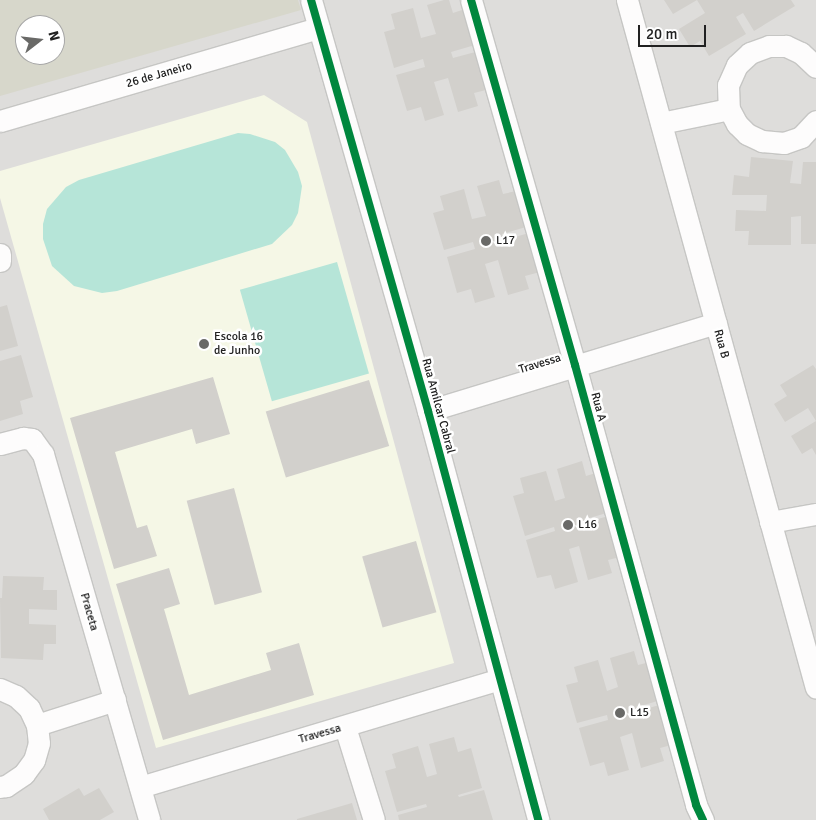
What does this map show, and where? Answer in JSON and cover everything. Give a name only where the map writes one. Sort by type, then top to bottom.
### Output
[{"type":"street","name":"Rua Amilcar Cabral","points":[[311,0],[428,411],[538,820]]},
{"type":"street","name":"Rua A","points":[[471,0],[575,365],[696,805],[702,820]]},
{"type":"street","name":"Rua B","points":[[627,0],[816,688]]},
{"type":"street","name":"26 de Janeiro","points":[[0,121],[319,28]]},
{"type":"street","points":[[816,67],[802,53],[786,46],[769,46],[750,53],[737,64],[728,85],[729,109],[742,129],[762,141],[784,143],[800,137],[816,122]]},
{"type":"street","points":[[661,123],[729,109]]},
{"type":"street","points":[[0,254],[0,261]]},
{"type":"street","name":"Travessa","points":[[428,411],[716,323]]},
{"type":"street","name":"Praceta","points":[[0,444],[23,438],[32,439],[43,454],[149,820]]},
{"type":"street","points":[[770,522],[816,514]]},
{"type":"street","name":"Travessa","points":[[140,787],[345,727],[499,679]]},
{"type":"street","points":[[0,689],[16,696],[29,708],[37,725],[39,743],[34,760],[24,774],[6,786],[0,787]]},
{"type":"street","points":[[37,725],[115,700]]},
{"type":"street","points":[[345,727],[374,820]]},
{"type":"shaded area","points":[[0,0],[816,0],[816,820],[0,820]]},
{"type":"shaded area","points":[[0,0],[298,0],[301,10],[0,96]]},
{"type":"shaded area","name":"Escola 16 de Junho","points":[[264,95],[307,122],[454,663],[156,748],[0,198],[0,171]]},
{"type":"green space","points":[[238,133],[250,134],[275,142],[285,150],[298,172],[302,186],[298,213],[292,225],[272,244],[117,291],[102,293],[74,286],[52,266],[43,239],[43,224],[47,209],[66,187],[79,180]]},
{"type":"green space","points":[[337,262],[369,374],[272,401],[240,290]]},
{"type":"building","points":[[449,0],[453,13],[465,9],[475,45],[451,52],[453,58],[479,51],[490,89],[474,93],[478,106],[458,112],[448,78],[434,82],[444,115],[425,121],[421,107],[407,111],[396,75],[425,67],[423,59],[394,68],[384,32],[395,29],[391,14],[413,8],[421,38],[436,34],[427,5]]},
{"type":"building","points":[[664,0],[697,0],[673,14]]},
{"type":"building","points":[[697,0],[791,0],[795,6],[754,31],[743,13],[736,17],[746,34],[709,56],[700,41],[690,47],[679,29],[705,13]]},
{"type":"building","points":[[751,157],[793,161],[790,183],[801,184],[803,162],[816,162],[816,244],[801,244],[801,216],[791,217],[791,245],[748,245],[749,231],[735,231],[736,210],[766,211],[767,195],[732,195],[734,175],[749,177]]},
{"type":"building","name":"L17","points":[[499,180],[503,194],[516,191],[526,227],[502,234],[504,240],[529,233],[540,272],[525,276],[529,289],[508,295],[498,260],[485,264],[495,297],[475,303],[471,289],[457,293],[447,257],[475,249],[473,242],[444,250],[433,213],[444,210],[440,196],[464,189],[472,219],[486,216],[477,186]]},
{"type":"building","points":[[7,305],[18,346],[0,351],[0,307]]},
{"type":"building","points":[[21,355],[33,397],[20,401],[23,414],[0,421],[0,361]]},
{"type":"building","points":[[813,365],[816,369],[816,421],[808,408],[785,422],[774,404],[787,396],[780,385]]},
{"type":"building","points":[[213,377],[230,434],[196,444],[192,429],[115,452],[137,528],[147,525],[157,556],[114,569],[70,418]]},
{"type":"building","points":[[369,380],[389,446],[286,478],[266,412]]},
{"type":"building","points":[[816,421],[816,455],[812,448],[802,454],[791,436]]},
{"type":"building","name":"L16","points":[[582,461],[586,476],[599,472],[610,512],[586,519],[587,522],[612,515],[624,556],[608,560],[612,573],[588,580],[579,546],[569,549],[578,582],[555,589],[551,575],[537,578],[526,540],[555,531],[554,527],[525,536],[513,496],[524,493],[520,478],[546,471],[555,501],[565,498],[557,469]]},
{"type":"building","points":[[234,488],[262,592],[215,605],[187,501]]},
{"type":"building","points":[[416,541],[436,612],[383,628],[362,556]]},
{"type":"building","points":[[169,568],[180,604],[164,609],[189,695],[271,670],[266,653],[299,643],[314,695],[163,740],[116,584]]},
{"type":"building","points":[[3,576],[44,577],[43,590],[57,590],[57,610],[29,609],[29,624],[56,625],[56,644],[44,644],[43,660],[1,658],[0,598],[2,598]]},
{"type":"building","name":"L15","points":[[634,651],[638,665],[650,662],[661,700],[637,707],[638,711],[663,704],[675,744],[660,748],[664,761],[641,768],[632,733],[620,737],[629,770],[608,776],[604,762],[590,766],[579,728],[608,720],[607,715],[577,723],[566,685],[578,682],[574,667],[598,660],[607,691],[618,687],[610,658]]},
{"type":"building","points":[[454,737],[458,752],[471,748],[482,788],[458,795],[459,797],[484,790],[493,820],[399,820],[398,815],[427,807],[426,804],[397,812],[385,771],[396,768],[392,754],[418,746],[427,777],[437,774],[429,744]]},
{"type":"building","points":[[79,788],[84,796],[99,788],[114,812],[100,820],[49,820],[43,809]]},
{"type":"building","points":[[352,803],[357,820],[297,820],[297,819]]},
{"type":"cycle path","points":[[311,0],[428,411],[538,820]]},
{"type":"cycle path","points":[[471,0],[575,365],[696,805],[703,820]]},
{"type":"place","name":"L17","points":[[486,241]]},
{"type":"place","name":"Escola 16 de Junho","points":[[204,344]]},
{"type":"place","name":"L16","points":[[568,525]]},
{"type":"place","name":"L15","points":[[620,713]]}]
